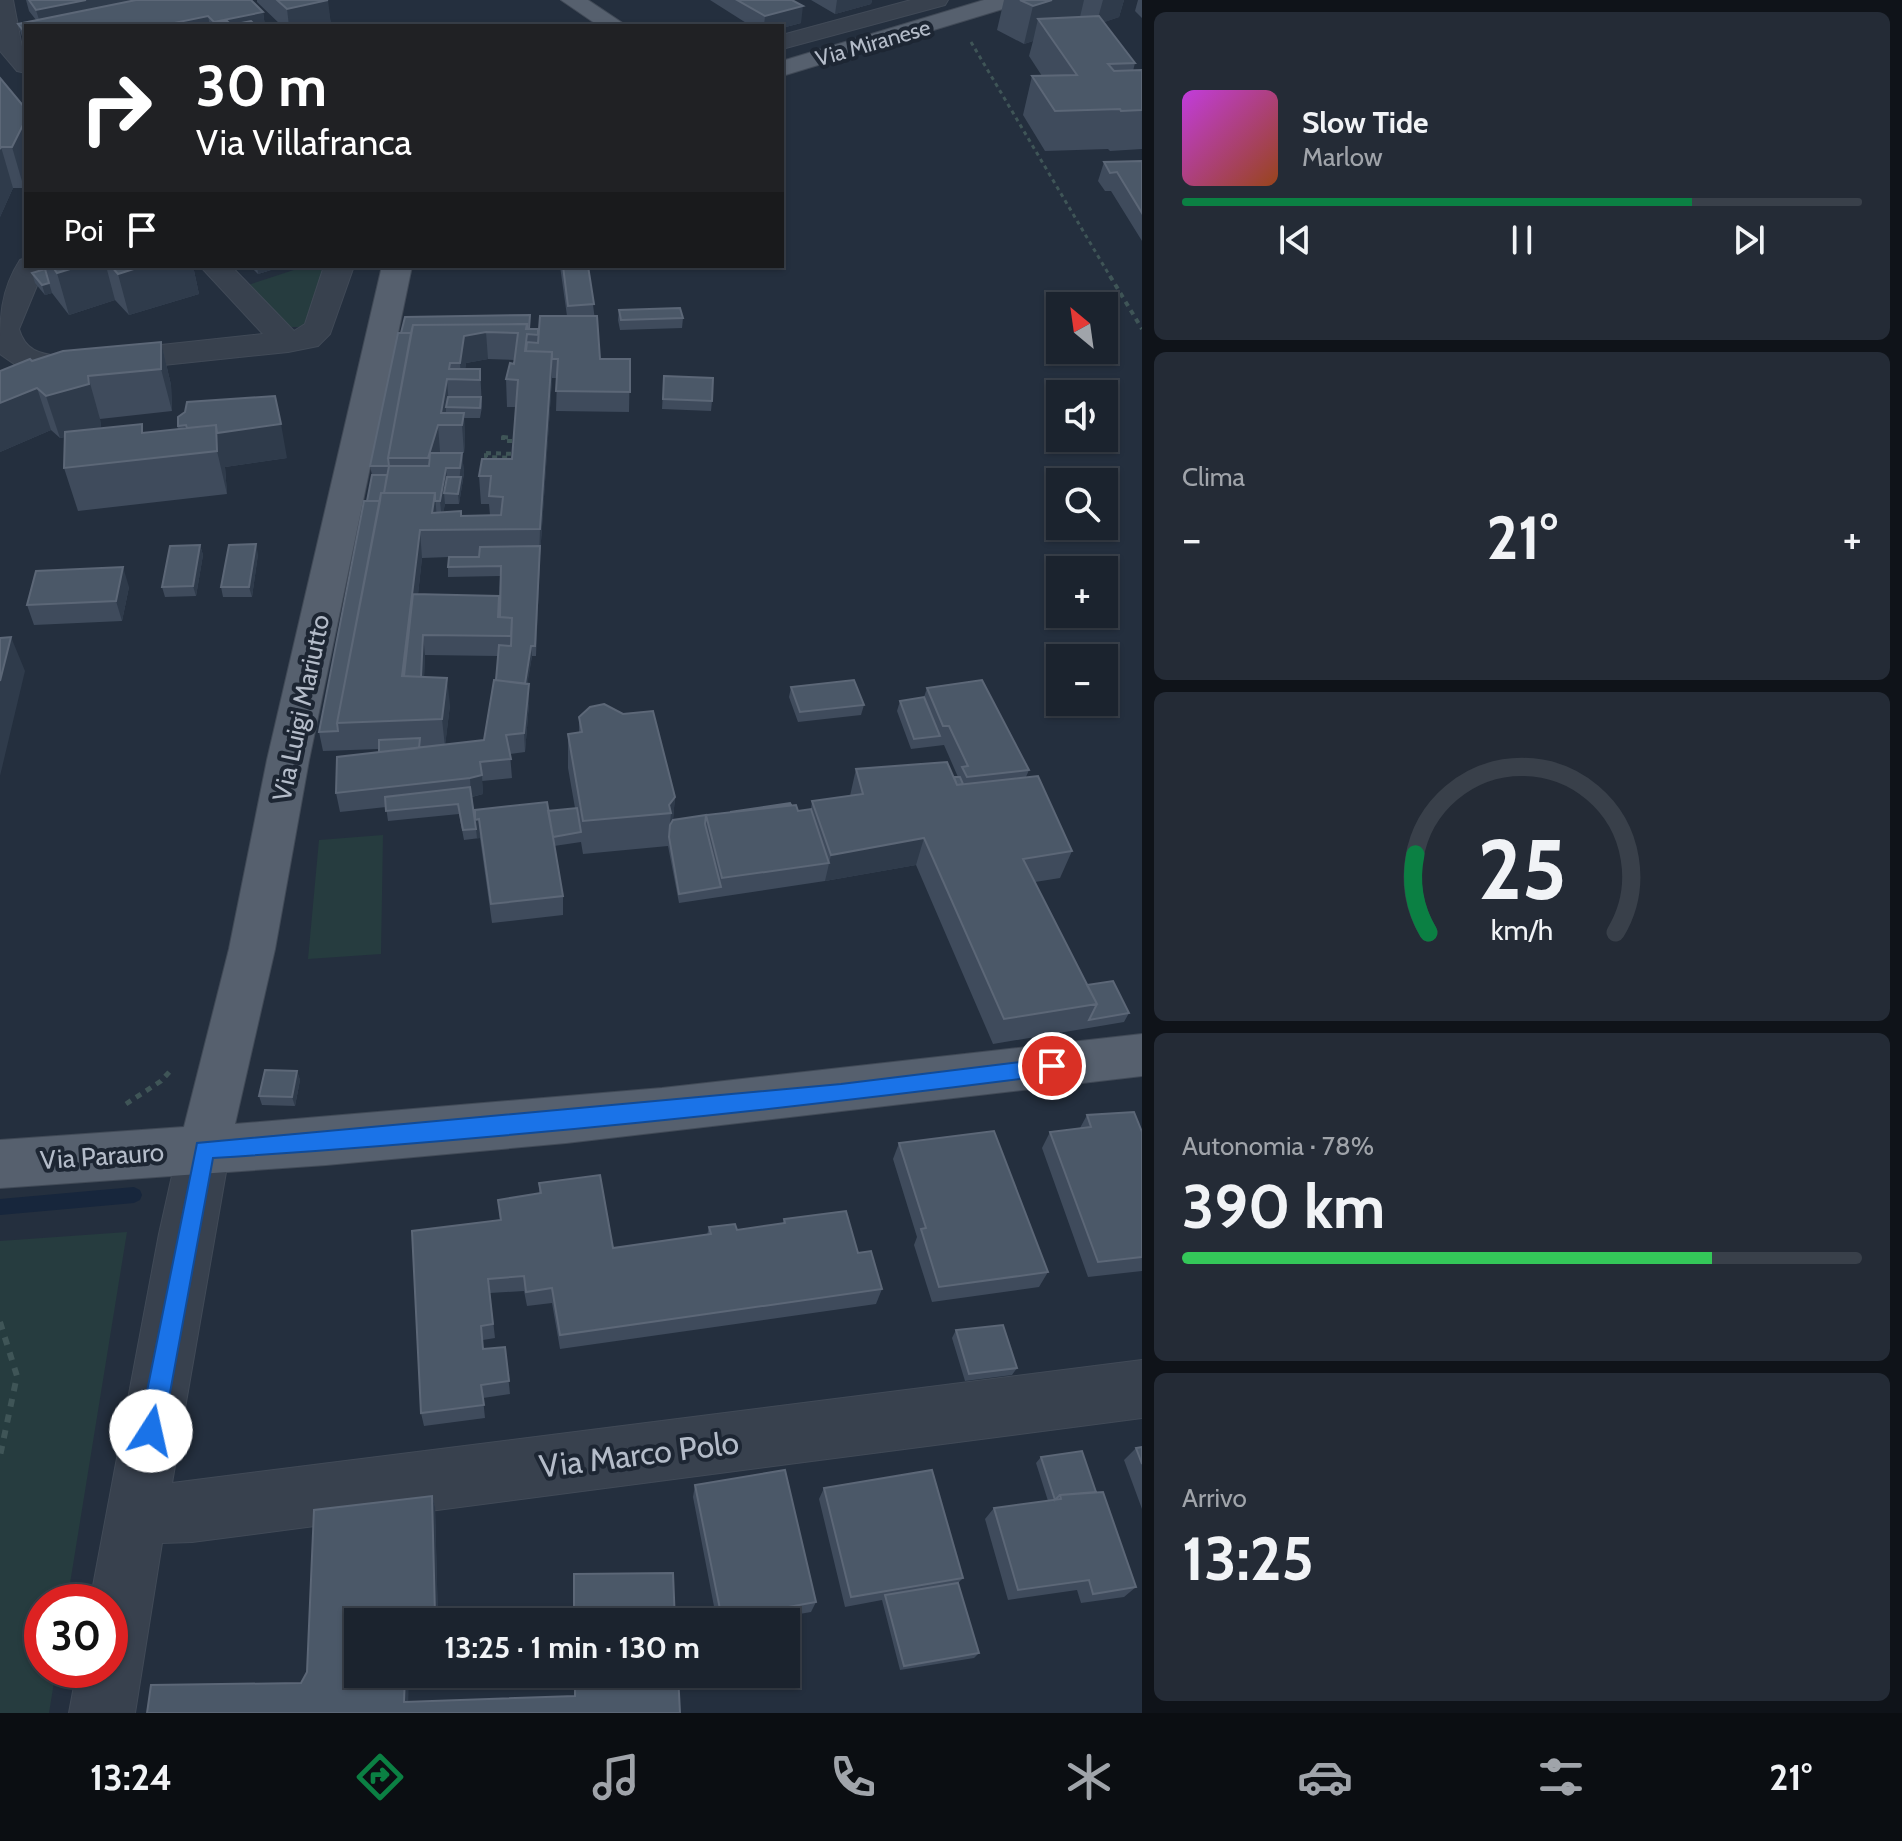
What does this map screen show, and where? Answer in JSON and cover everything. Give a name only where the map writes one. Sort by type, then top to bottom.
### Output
[{"type":"main road","points":[[572,0],[612,24]]},
{"type":"main road","name":"Via Miranese","points":[[784,68],[942,10],[995,2]]},
{"type":"main road","name":"Via Luigi Mariutto","points":[[204,1149],[252,949],[288,760],[397,268]]},
{"type":"main road","name":"Via Parauro","points":[[0,1164],[375,1138],[826,1095],[1142,1055]]},
{"type":"street","points":[[2,0],[10,48],[24,64]]},
{"type":"street","name":"Via Miranese","points":[[784,41],[839,27],[942,10]]},
{"type":"street","points":[[815,14],[839,27]]},
{"type":"street","points":[[29,268],[4,329],[9,348],[23,359],[59,366],[307,339],[319,327],[338,268]]},
{"type":"street","points":[[217,268],[288,343]]},
{"type":"street","points":[[124,1584],[204,1149]]},
{"type":"street","name":"Via Marco Polo","points":[[135,1514],[192,1512],[1142,1389]]},
{"type":"street","points":[[102,1713],[106,1688]]},
{"type":"path","points":[[942,10],[964,29],[1142,329]]},
{"type":"path","points":[[486,453],[515,454],[514,458],[486,457],[486,453]]},
{"type":"path","points":[[0,1322],[17,1376],[0,1456]]},
{"type":"green space","points":[[300,268],[322,268],[315,315],[300,327],[289,327],[248,285]]},
{"type":"green space","points":[[383,835],[381,954],[308,959],[319,840]]},
{"type":"green space","points":[[127,1232],[70,1584],[24,1584],[24,1688],[53,1688],[49,1713],[0,1713],[0,1241]]},
{"type":"building","points":[[29,0],[86,0],[36,10]]},
{"type":"building","points":[[136,0],[251,0],[263,12],[214,22],[208,16],[169,24],[24,24],[24,32],[18,24]]},
{"type":"building","points":[[277,0],[328,0],[287,9]]},
{"type":"building","points":[[737,0],[792,0],[803,6],[765,16]]},
{"type":"building","points":[[1020,0],[1052,0],[1033,6]]},
{"type":"building","points":[[1099,16],[1135,63],[1108,64],[1114,71],[1142,70],[1142,110],[1055,111],[1032,76],[1077,75],[1038,19]]},
{"type":"building","points":[[0,78],[24,107],[24,123],[12,147],[0,149]]},
{"type":"building","points":[[1142,161],[1142,213],[1117,172],[1110,173],[1104,162]]},
{"type":"building","points":[[53,268],[73,268],[57,273]]},
{"type":"building","points":[[113,268],[137,268],[118,274]]},
{"type":"building","points":[[563,268],[588,268],[594,304],[568,306]]},
{"type":"building","points":[[45,269],[49,283],[42,285],[32,273]]},
{"type":"building","points":[[680,308],[683,318],[621,320],[619,310]]},
{"type":"building","points":[[530,315],[529,329],[527,324],[413,325],[411,333],[401,333],[405,317]]},
{"type":"building","points":[[540,316],[597,316],[600,359],[630,359],[630,392],[556,391],[558,359],[552,359],[552,352],[526,351],[527,342],[538,343]]},
{"type":"building","points":[[527,324],[526,329],[538,329],[538,335],[527,334],[525,351],[552,352],[540,529],[420,530],[402,676],[447,678],[442,719],[337,723],[381,493],[435,493],[432,513],[461,511],[461,516],[501,515],[503,497],[489,496],[491,476],[479,476],[482,459],[512,459],[518,380],[506,379],[510,363],[514,364],[518,333],[486,332],[464,336],[460,363],[450,363],[449,369],[480,369],[480,380],[447,379],[441,413],[464,413],[462,425],[438,425],[428,458],[388,458],[413,325]]},
{"type":"building","points":[[398,333],[411,333],[389,466],[370,466]]},
{"type":"building","points":[[161,342],[161,369],[88,376],[89,384],[46,396],[37,388],[0,403],[0,371],[30,359],[32,361],[63,351]]},
{"type":"building","points":[[664,376],[713,378],[712,401],[663,399]]},
{"type":"building","points":[[275,396],[281,424],[217,433],[216,425],[178,426],[178,417],[185,412],[187,402]]},
{"type":"building","points":[[448,397],[481,397],[480,408],[446,407]]},
{"type":"building","points":[[142,424],[142,433],[216,425],[217,451],[64,468],[65,432]]},
{"type":"building","points":[[430,453],[462,453],[460,468],[446,468],[440,501],[435,501],[435,493],[384,493],[389,466],[429,466]]},
{"type":"building","points":[[372,475],[387,475],[380,501],[367,501]]},
{"type":"building","points":[[447,477],[461,477],[458,494],[444,493]]},
{"type":"building","points":[[364,501],[380,501],[337,723],[338,731],[319,732]]},
{"type":"building","points":[[256,544],[249,587],[221,587],[229,545]]},
{"type":"building","points":[[200,545],[193,586],[162,587],[170,546]]},
{"type":"building","points":[[540,546],[535,646],[531,646],[525,684],[496,680],[499,645],[511,646],[512,618],[500,617],[501,566],[448,567],[449,557],[479,557],[480,547]]},
{"type":"building","points":[[123,567],[116,601],[27,605],[36,571]]},
{"type":"building","points":[[413,594],[499,596],[498,617],[512,618],[511,636],[423,635],[421,677],[404,676]]},
{"type":"building","points":[[11,637],[0,681],[0,638]]},
{"type":"building","points":[[494,680],[529,684],[524,733],[506,735],[511,759],[480,762],[482,775],[470,778],[336,793],[337,757],[484,740]]},
{"type":"building","points":[[854,680],[864,705],[800,712],[791,687]]},
{"type":"building","points":[[982,680],[1029,770],[967,777],[962,767],[968,766],[949,726],[943,726],[927,688]]},
{"type":"building","points":[[924,697],[940,736],[914,739],[900,701]]},
{"type":"building","points":[[604,704],[623,714],[653,711],[675,797],[669,805],[671,813],[583,821],[568,734],[582,732],[579,717],[590,707]]},
{"type":"building","points":[[420,738],[419,748],[379,752],[379,740]]},
{"type":"building","points":[[947,762],[957,785],[1038,776],[1072,851],[1023,859],[1097,1004],[1004,1019],[924,838],[831,855],[812,801],[863,794],[856,769]]},
{"type":"building","points":[[954,777],[960,777],[963,784],[957,785]]},
{"type":"building","points":[[470,787],[476,829],[463,830],[458,804],[386,811],[385,797]]},
{"type":"building","points":[[547,802],[563,896],[491,904],[479,819],[475,820],[475,810]]},
{"type":"building","points":[[790,803],[791,805],[730,812]]},
{"type":"building","points":[[796,805],[798,811],[811,809],[829,863],[722,878],[706,815]]},
{"type":"building","points":[[577,808],[581,832],[553,837],[548,811]]},
{"type":"building","points":[[706,815],[705,824],[721,887],[679,894],[669,837],[670,825],[673,820]]},
{"type":"building","points":[[1113,981],[1129,1013],[1089,1020],[1097,1004],[1087,985]]},
{"type":"building","points":[[265,1070],[297,1071],[292,1097],[259,1096]]},
{"type":"building","points":[[1134,1112],[1142,1132],[1142,1257],[1098,1262],[1050,1132],[1091,1127],[1087,1115]]},
{"type":"building","points":[[994,1131],[1048,1272],[939,1287],[921,1229],[926,1228],[899,1143]]},
{"type":"building","points":[[600,1175],[613,1248],[711,1234],[709,1227],[735,1224],[737,1230],[785,1223],[784,1219],[846,1211],[858,1253],[871,1251],[882,1289],[560,1335],[552,1288],[526,1292],[524,1276],[488,1279],[493,1324],[481,1326],[483,1349],[505,1347],[509,1381],[481,1385],[484,1405],[421,1413],[412,1231],[501,1220],[498,1200],[541,1193],[539,1183]]},
{"type":"building","points":[[1003,1325],[1017,1368],[969,1374],[956,1330]]},
{"type":"building","points":[[1142,1447],[1142,1464],[1136,1448]]},
{"type":"building","points":[[1082,1451],[1096,1492],[1060,1495],[1055,1500],[1041,1457]]},
{"type":"building","points":[[785,1470],[816,1602],[783,1608],[720,1608],[695,1485]]},
{"type":"building","points":[[932,1470],[963,1578],[851,1597],[824,1488]]},
{"type":"building","points":[[1103,1492],[1136,1587],[1093,1594],[1089,1580],[1018,1590],[994,1508],[1061,1499],[1060,1495]]},
{"type":"building","points":[[432,1496],[435,1608],[344,1608],[344,1688],[404,1688],[404,1702],[575,1696],[575,1688],[679,1688],[680,1713],[147,1713],[151,1685],[301,1683],[307,1672],[314,1510]]},
{"type":"building","points":[[673,1573],[674,1608],[574,1608],[574,1574]]},
{"type":"building","points":[[958,1583],[979,1653],[904,1666],[885,1595]]},
{"type":"waterway","points":[[0,1207],[134,1195]]},
{"type":"route","points":[[151,1431],[204,1149],[375,1138],[841,1093],[1052,1066]]}]
